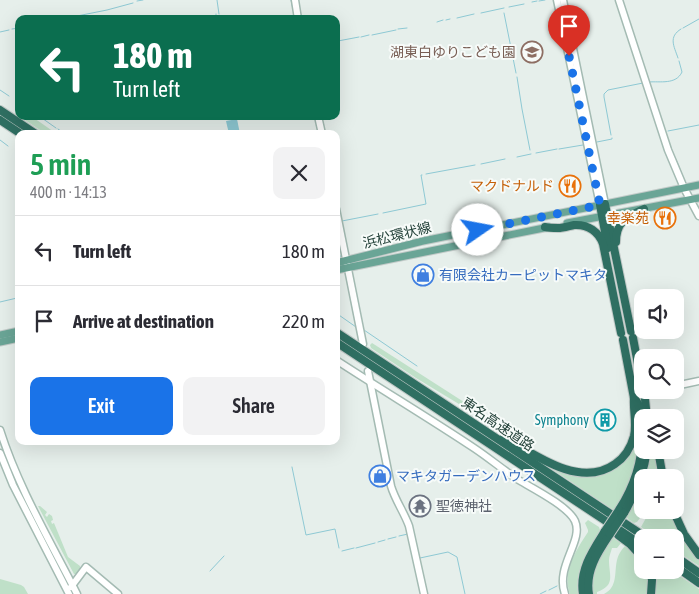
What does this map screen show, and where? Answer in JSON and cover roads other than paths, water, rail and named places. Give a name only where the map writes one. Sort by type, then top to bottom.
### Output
[{"type":"highway","points":[[0,110],[30,130]]},
{"type":"highway","points":[[0,120],[16,130]]},
{"type":"highway","points":[[602,204],[616,256],[635,349]]},
{"type":"highway","points":[[616,256],[617,232],[621,224],[627,217],[644,209]]},
{"type":"highway","points":[[605,215],[616,286],[615,304]]},
{"type":"highway","points":[[545,227],[558,228],[581,225],[597,233],[603,244],[634,398]]},
{"type":"highway","name":"東名高速道路","points":[[340,335],[634,530]]},
{"type":"highway","name":"東名高速道路","points":[[340,345],[634,540]]},
{"type":"highway","points":[[413,382],[535,455],[557,466],[580,473],[602,471],[614,465],[624,455],[632,444],[635,428],[634,399]]},
{"type":"highway","points":[[622,512],[635,477],[641,450],[641,413],[639,404],[635,399]]},
{"type":"highway","points":[[583,594],[582,580],[591,553],[608,533],[633,496],[641,479],[645,459]]},
{"type":"highway","points":[[547,482],[573,504],[634,547]]},
{"type":"highway","points":[[677,519],[684,534],[699,556]]},
{"type":"highway","points":[[589,594],[588,580],[591,568],[608,533]]},
{"type":"highway","points":[[684,562],[699,573]]},
{"type":"highway","points":[[684,572],[699,583]]},
{"type":"highway","points":[[652,579],[652,594]]},
{"type":"main road","name":"浜松環状線","points":[[340,268],[423,241],[699,185]]},
{"type":"main road","name":"浜松環状線","points":[[340,263],[347,264],[699,198]]},
{"type":"main road","points":[[0,335],[15,332]]},
{"type":"main road","points":[[0,342],[15,339]]},
{"type":"street","points":[[295,0],[297,15]]},
{"type":"street","points":[[557,0],[602,204]]},
{"type":"street","points":[[564,0],[602,204]]},
{"type":"street","points":[[619,0],[666,144],[689,200],[699,216]]},
{"type":"street","points":[[340,229],[362,344]]},
{"type":"street","points":[[340,363],[474,448],[571,515],[577,525],[577,531],[564,570],[562,583],[565,594]]},
{"type":"street","points":[[368,370],[391,486],[409,526],[424,594]]},
{"type":"street","points":[[684,384],[699,381]]},
{"type":"street","points":[[0,430],[20,482],[77,594]]},
{"type":"street","points":[[0,453],[13,485],[68,593]]},
{"type":"street","points":[[68,593],[72,584],[86,567],[118,594]]},
{"type":"water","points":[[237,120],[239,130],[228,130],[226,121]]},
{"type":"waterway","points":[[137,1],[143,0]]},
{"type":"waterway","points":[[217,0],[219,14]]},
{"type":"waterway","points":[[291,0],[294,14]]},
{"type":"waterway","points":[[539,1],[545,0]]},
{"type":"waterway","points":[[532,2],[537,1]]},
{"type":"waterway","points":[[82,15],[133,3]]},
{"type":"waterway","points":[[509,7],[524,4]]},
{"type":"waterway","points":[[481,13],[504,8]]},
{"type":"waterway","points":[[504,13],[516,73]]},
{"type":"waterway","points":[[457,18],[474,14]]},
{"type":"waterway","points":[[446,20],[450,19]]},
{"type":"waterway","points":[[683,28],[699,19]]},
{"type":"waterway","points":[[437,22],[443,20]]},
{"type":"waterway","points":[[398,29],[407,28]]},
{"type":"waterway","points":[[678,58],[673,39],[674,35],[681,29]]},
{"type":"waterway","points":[[0,32],[9,30]]},
{"type":"waterway","points":[[372,35],[396,30]]},
{"type":"waterway","points":[[361,37],[369,35]]},
{"type":"waterway","points":[[340,41],[359,37]]},
{"type":"waterway","points":[[649,82],[667,82],[676,79],[682,72],[679,61]]},
{"type":"waterway","points":[[517,77],[530,150]]},
{"type":"waterway","points":[[611,135],[604,94],[608,90],[643,83]]},
{"type":"waterway","points":[[0,90],[9,96]]},
{"type":"waterway","points":[[45,120],[56,128]]},
{"type":"waterway","points":[[668,131],[699,125]]},
{"type":"waterway","points":[[597,142],[612,138]]},
{"type":"waterway","points":[[0,140],[8,146]]},
{"type":"waterway","points":[[559,149],[583,145]]},
{"type":"waterway","points":[[536,153],[557,149]]},
{"type":"waterway","points":[[671,150],[677,162]]},
{"type":"waterway","points":[[517,157],[531,154]]},
{"type":"waterway","points":[[481,164],[505,159]]},
{"type":"waterway","points":[[678,164],[684,180]]},
{"type":"waterway","points":[[426,174],[475,165]]},
{"type":"waterway","points":[[383,213],[426,204],[422,175]]},
{"type":"waterway","points":[[342,221],[378,214]]},
{"type":"waterway","points":[[0,302],[15,298]]},
{"type":"waterway","points":[[340,316],[356,327]]},
{"type":"waterway","points":[[364,330],[417,366]]},
{"type":"waterway","points":[[292,467],[306,535],[335,529],[339,548]]},
{"type":"waterway","points":[[399,536],[408,534]]},
{"type":"waterway","points":[[388,539],[396,537]]},
{"type":"waterway","points":[[378,542],[385,540]]},
{"type":"waterway","points":[[356,548],[375,543]]},
{"type":"waterway","points":[[342,551],[354,548]]},
{"type":"waterway","points":[[420,558],[448,552],[457,557],[465,594]]},
{"type":"waterway","points":[[210,571],[224,556]]},
{"type":"waterway","points":[[549,590],[557,586]]},
{"type":"waterway","points":[[540,594],[546,591]]},
{"type":"place","name":"湖東白ゆりこども園","points":[[532,52]]},
{"type":"place","name":"マクドナルド","points":[[570,186]]},
{"type":"place","name":"幸楽苑","points":[[665,218]]},
{"type":"place","name":"有限会社カーピットマキタ","points":[[423,275]]},
{"type":"place","name":"Symphony","points":[[605,420]]},
{"type":"place","name":"マキタガーデンハウス","points":[[380,476]]},
{"type":"place","name":"聖徳神社","points":[[420,506]]}]
